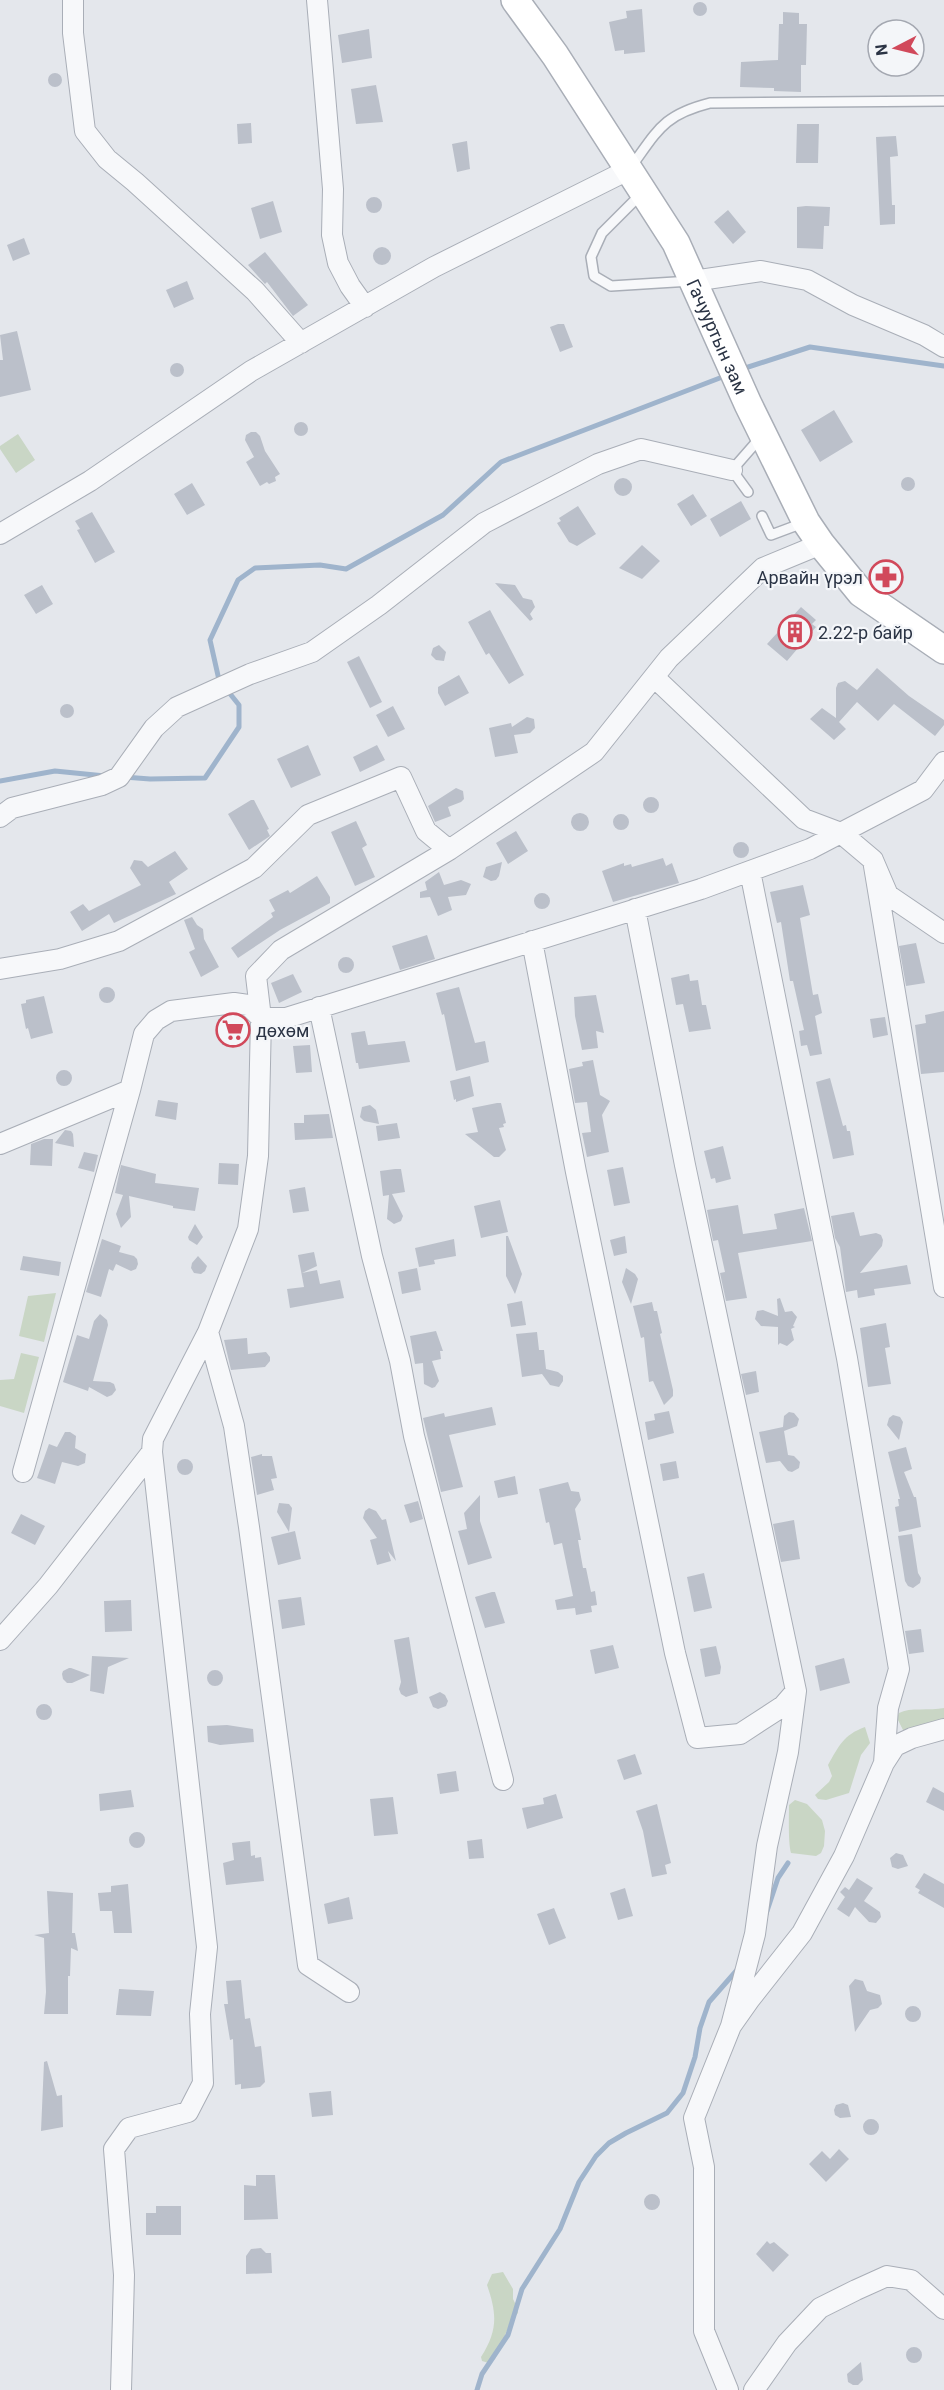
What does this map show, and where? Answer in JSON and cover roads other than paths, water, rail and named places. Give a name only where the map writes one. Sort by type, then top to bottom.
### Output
[{"type":"main road","name":"Гачууртын зам","points":[[515,0],[555,55],[676,243],[748,404],[813,533],[861,592],[944,650]]},
{"type":"street","points":[[73,0],[73,33],[85,131],[91,140],[107,159],[249,284],[302,343]]},
{"type":"street","points":[[317,0],[333,189],[332,235],[338,263],[365,308]]},
{"type":"street","points":[[0,534],[90,481],[251,371],[434,267],[630,169]]},
{"type":"street","points":[[693,281],[761,271],[807,280],[853,305],[924,335],[944,346]]},
{"type":"street","points":[[0,817],[12,808],[102,784],[119,777],[154,728],[177,707],[250,674],[312,652],[379,605],[484,523],[598,464],[641,449],[732,470]]},
{"type":"street","points":[[121,2390],[124,2275],[114,2150],[129,2128],[188,2112],[203,2083],[200,2014],[207,1947],[152,1452],[153,1439],[208,1332],[248,1229],[258,1156],[261,1018],[256,976],[280,950],[449,850],[594,752],[669,658],[763,568],[813,533]]},
{"type":"street","points":[[654,677],[804,819],[841,833],[873,860],[888,895],[944,933]]},
{"type":"street","points":[[23,1472],[144,1034],[156,1020],[171,1011],[234,1003],[248,1005],[261,1018],[286,1018],[635,909],[810,849],[923,790],[944,762]]},
{"type":"street","points":[[0,969],[60,959],[118,941],[254,868],[308,814],[401,777],[426,831],[449,850]]},
{"type":"street","points":[[873,860],[944,1287]]},
{"type":"street","points":[[750,871],[847,1358],[899,1669],[888,1708],[884,1763]]},
{"type":"street","points":[[635,909],[685,1165],[796,1691],[788,1752],[767,1846],[755,1934],[731,2026],[694,2118],[704,2167],[704,2331],[728,2390]]},
{"type":"street","points":[[532,941],[588,1230],[675,1653],[697,1738],[740,1734],[783,1706],[796,1691]]},
{"type":"street","points":[[319,1007],[372,1256],[400,1361],[414,1436],[503,1780]]},
{"type":"street","points":[[0,1144],[130,1090]]},
{"type":"street","points":[[208,1332],[235,1438],[308,1965],[349,1992]]},
{"type":"street","points":[[0,1640],[48,1586],[152,1452]]},
{"type":"street","points":[[731,2026],[802,1933],[844,1856],[884,1763],[895,1746],[912,1738],[944,1729]]},
{"type":"street","points":[[754,2390],[787,2343],[820,2308],[887,2276],[911,2280],[944,2309]]},
{"type":"lane","points":[[630,169],[661,126],[684,110],[710,103],[944,101]]},
{"type":"lane","points":[[644,191],[602,233],[591,257],[594,276],[611,286],[693,281]]},
{"type":"lane","points":[[748,492],[732,470],[763,434]]},
{"type":"lane","points":[[762,516],[771,535],[813,533]]},
{"type":"waterway","points":[[739,370],[810,347],[944,366]]},
{"type":"waterway","points":[[124,777],[205,778],[239,727],[239,705],[219,680],[210,640],[238,580],[255,568],[320,565],[346,569],[443,515],[501,462],[725,376]]},
{"type":"waterway","points":[[0,781],[55,771],[105,776]]},
{"type":"waterway","points":[[765,1917],[778,1878],[788,1863]]},
{"type":"waterway","points":[[477,2390],[482,2374],[508,2335],[522,2289],[560,2229],[579,2182],[596,2156],[609,2143],[667,2113],[683,2093],[709,2002],[737,1970]]},
{"type":"place","name":"Арвайн үрэл","points":[[886,577]]},
{"type":"place","name":"2.22-р байр","points":[[795,632]]},
{"type":"place","name":"дөхөм","points":[[233,1030]]}]
